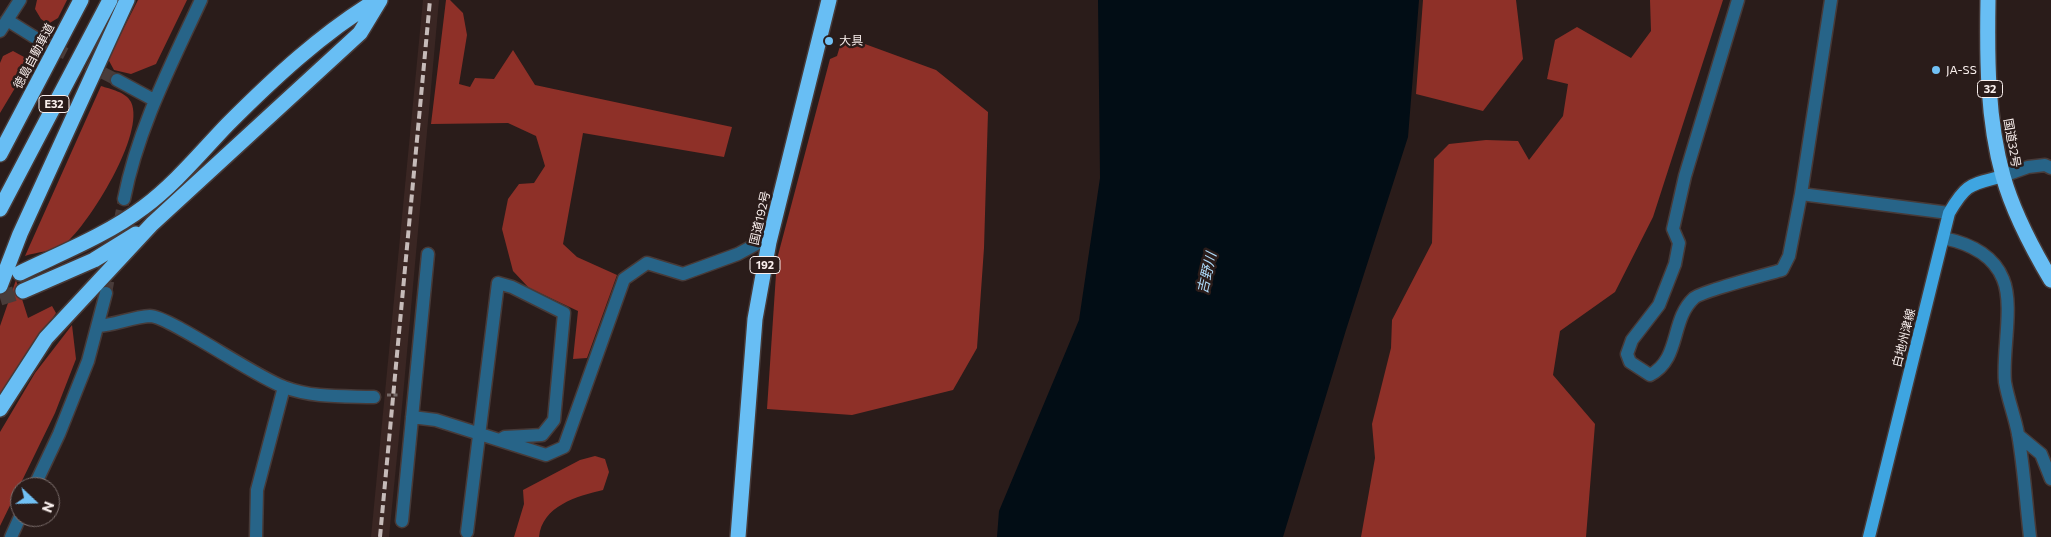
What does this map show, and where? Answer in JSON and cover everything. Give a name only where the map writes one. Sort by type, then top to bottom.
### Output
[{"type":"highway","name":"徳島自動車道","points":[[0,154],[81,0]]},
{"type":"highway","name":"E32","points":[[0,209],[110,0]]},
{"type":"highway","points":[[0,286],[20,234],[127,0]]},
{"type":"highway","points":[[0,409],[46,338],[152,224],[360,33],[378,0]]},
{"type":"highway","points":[[20,273],[91,239],[144,207],[190,166],[227,125],[275,79],[349,17],[378,0]]},
{"type":"highway","name":"国道192号","points":[[738,537],[755,319],[769,242],[829,0]]},
{"type":"highway","name":"国道32号","points":[[1988,0],[1988,67],[1993,123],[2003,176],[2030,244],[2051,280]]},
{"type":"highway","points":[[23,291],[94,260],[152,224]]},
{"type":"main road","name":"白地州津線","points":[[1869,537],[1949,213],[1961,192],[1974,184],[2003,176]]},
{"type":"street","points":[[0,31],[20,0]]},
{"type":"street","points":[[124,199],[137,147],[154,100],[201,0]]},
{"type":"street","points":[[1738,0],[1685,176],[1673,228],[1679,242],[1675,264],[1659,305],[1632,340],[1627,354],[1630,362],[1650,375],[1660,370],[1668,360],[1684,310],[1695,296],[1782,270],[1789,256],[1801,194],[1831,0]]},
{"type":"street","points":[[7,20],[39,40]]},
{"type":"street","points":[[117,80],[154,100]]},
{"type":"street","points":[[2003,176],[2028,167],[2045,165],[2051,168]]},
{"type":"street","points":[[1801,194],[1949,213]]},
{"type":"street","points":[[1943,238],[1959,241],[1975,248],[1995,263],[2004,280],[2006,298],[2005,382],[2018,435],[2030,537]]},
{"type":"street","points":[[412,417],[436,420],[546,455],[564,447],[624,279],[647,263],[683,274],[738,254],[760,242],[769,242]]},
{"type":"street","points":[[402,522],[428,254]]},
{"type":"street","points":[[467,532],[498,283],[512,287],[564,313],[554,420],[542,435],[505,437],[499,440]]},
{"type":"street","points":[[39,477],[59,434],[88,361],[106,293]]},
{"type":"street","points":[[98,326],[115,325],[151,316],[173,326],[256,375],[284,387],[316,396],[374,397]]},
{"type":"street","points":[[256,537],[257,490],[284,387]]},
{"type":"street","points":[[2018,435],[2042,454],[2051,479]]},
{"type":"path","points":[[374,397],[403,396],[414,403]]},
{"type":"shaded area","points":[[37,0],[67,0],[58,18],[48,24],[41,19],[35,9]]},
{"type":"shaded area","points":[[138,0],[187,0],[156,64],[131,74],[114,70],[108,59]]},
{"type":"shaded area","points":[[423,0],[439,0],[403,396],[389,537],[371,537]]},
{"type":"shaded area","points":[[446,0],[450,0],[463,13],[467,35],[459,84],[470,87],[475,78],[494,79],[513,50],[535,85],[732,127],[724,157],[583,133],[563,244],[577,257],[617,275],[587,358],[573,359],[578,311],[529,288],[513,271],[502,229],[508,199],[519,184],[534,183],[545,166],[536,136],[508,123],[431,124]]},
{"type":"shaded area","points":[[1423,0],[1516,0],[1523,59],[1483,111],[1416,94]]},
{"type":"shaded area","points":[[1650,0],[1723,0],[1653,217],[1615,292],[1560,331],[1553,375],[1595,424],[1586,537],[1361,537],[1375,458],[1372,424],[1391,348],[1392,320],[1432,243],[1434,159],[1449,144],[1486,140],[1518,141],[1529,160],[1563,116],[1568,84],[1547,79],[1555,40],[1577,27],[1631,58],[1651,31]]},
{"type":"shaded area","points":[[843,36],[936,70],[988,112],[984,248],[977,348],[953,390],[852,415],[767,409],[777,259],[830,59],[837,56]]},
{"type":"shaded area","points":[[13,51],[24,57],[24,73],[0,113],[0,63],[3,56]]},
{"type":"shaded area","points":[[101,86],[122,93],[131,102],[133,116],[130,134],[123,155],[113,177],[88,218],[65,244],[51,250],[25,256]]},
{"type":"shaded area","points":[[16,280],[28,318],[52,306],[56,313],[0,399],[0,326]]},
{"type":"shaded area","points":[[72,325],[76,359],[55,413],[24,477],[10,477],[10,505],[0,526],[0,432],[35,373]]},
{"type":"shaded area","points":[[595,456],[605,459],[609,472],[603,490],[572,499],[562,504],[547,517],[539,537],[514,537],[524,504],[523,490],[580,460]]},
{"type":"water","name":"吉野川","points":[[1098,0],[1419,0],[1408,137],[1346,330],[1283,537],[997,537],[999,511],[1079,320],[1100,178]]},
{"type":"tunnel","points":[[39,40],[117,80]]},
{"type":"tunnel","points":[[106,293],[124,199]]},
{"type":"tunnel","points":[[0,298],[23,291]]},
{"type":"railway","points":[[380,537],[430,0]]},
{"type":"place","name":"大具","points":[[829,41]]},
{"type":"place","name":"JA-SS","points":[[1936,70]]}]
